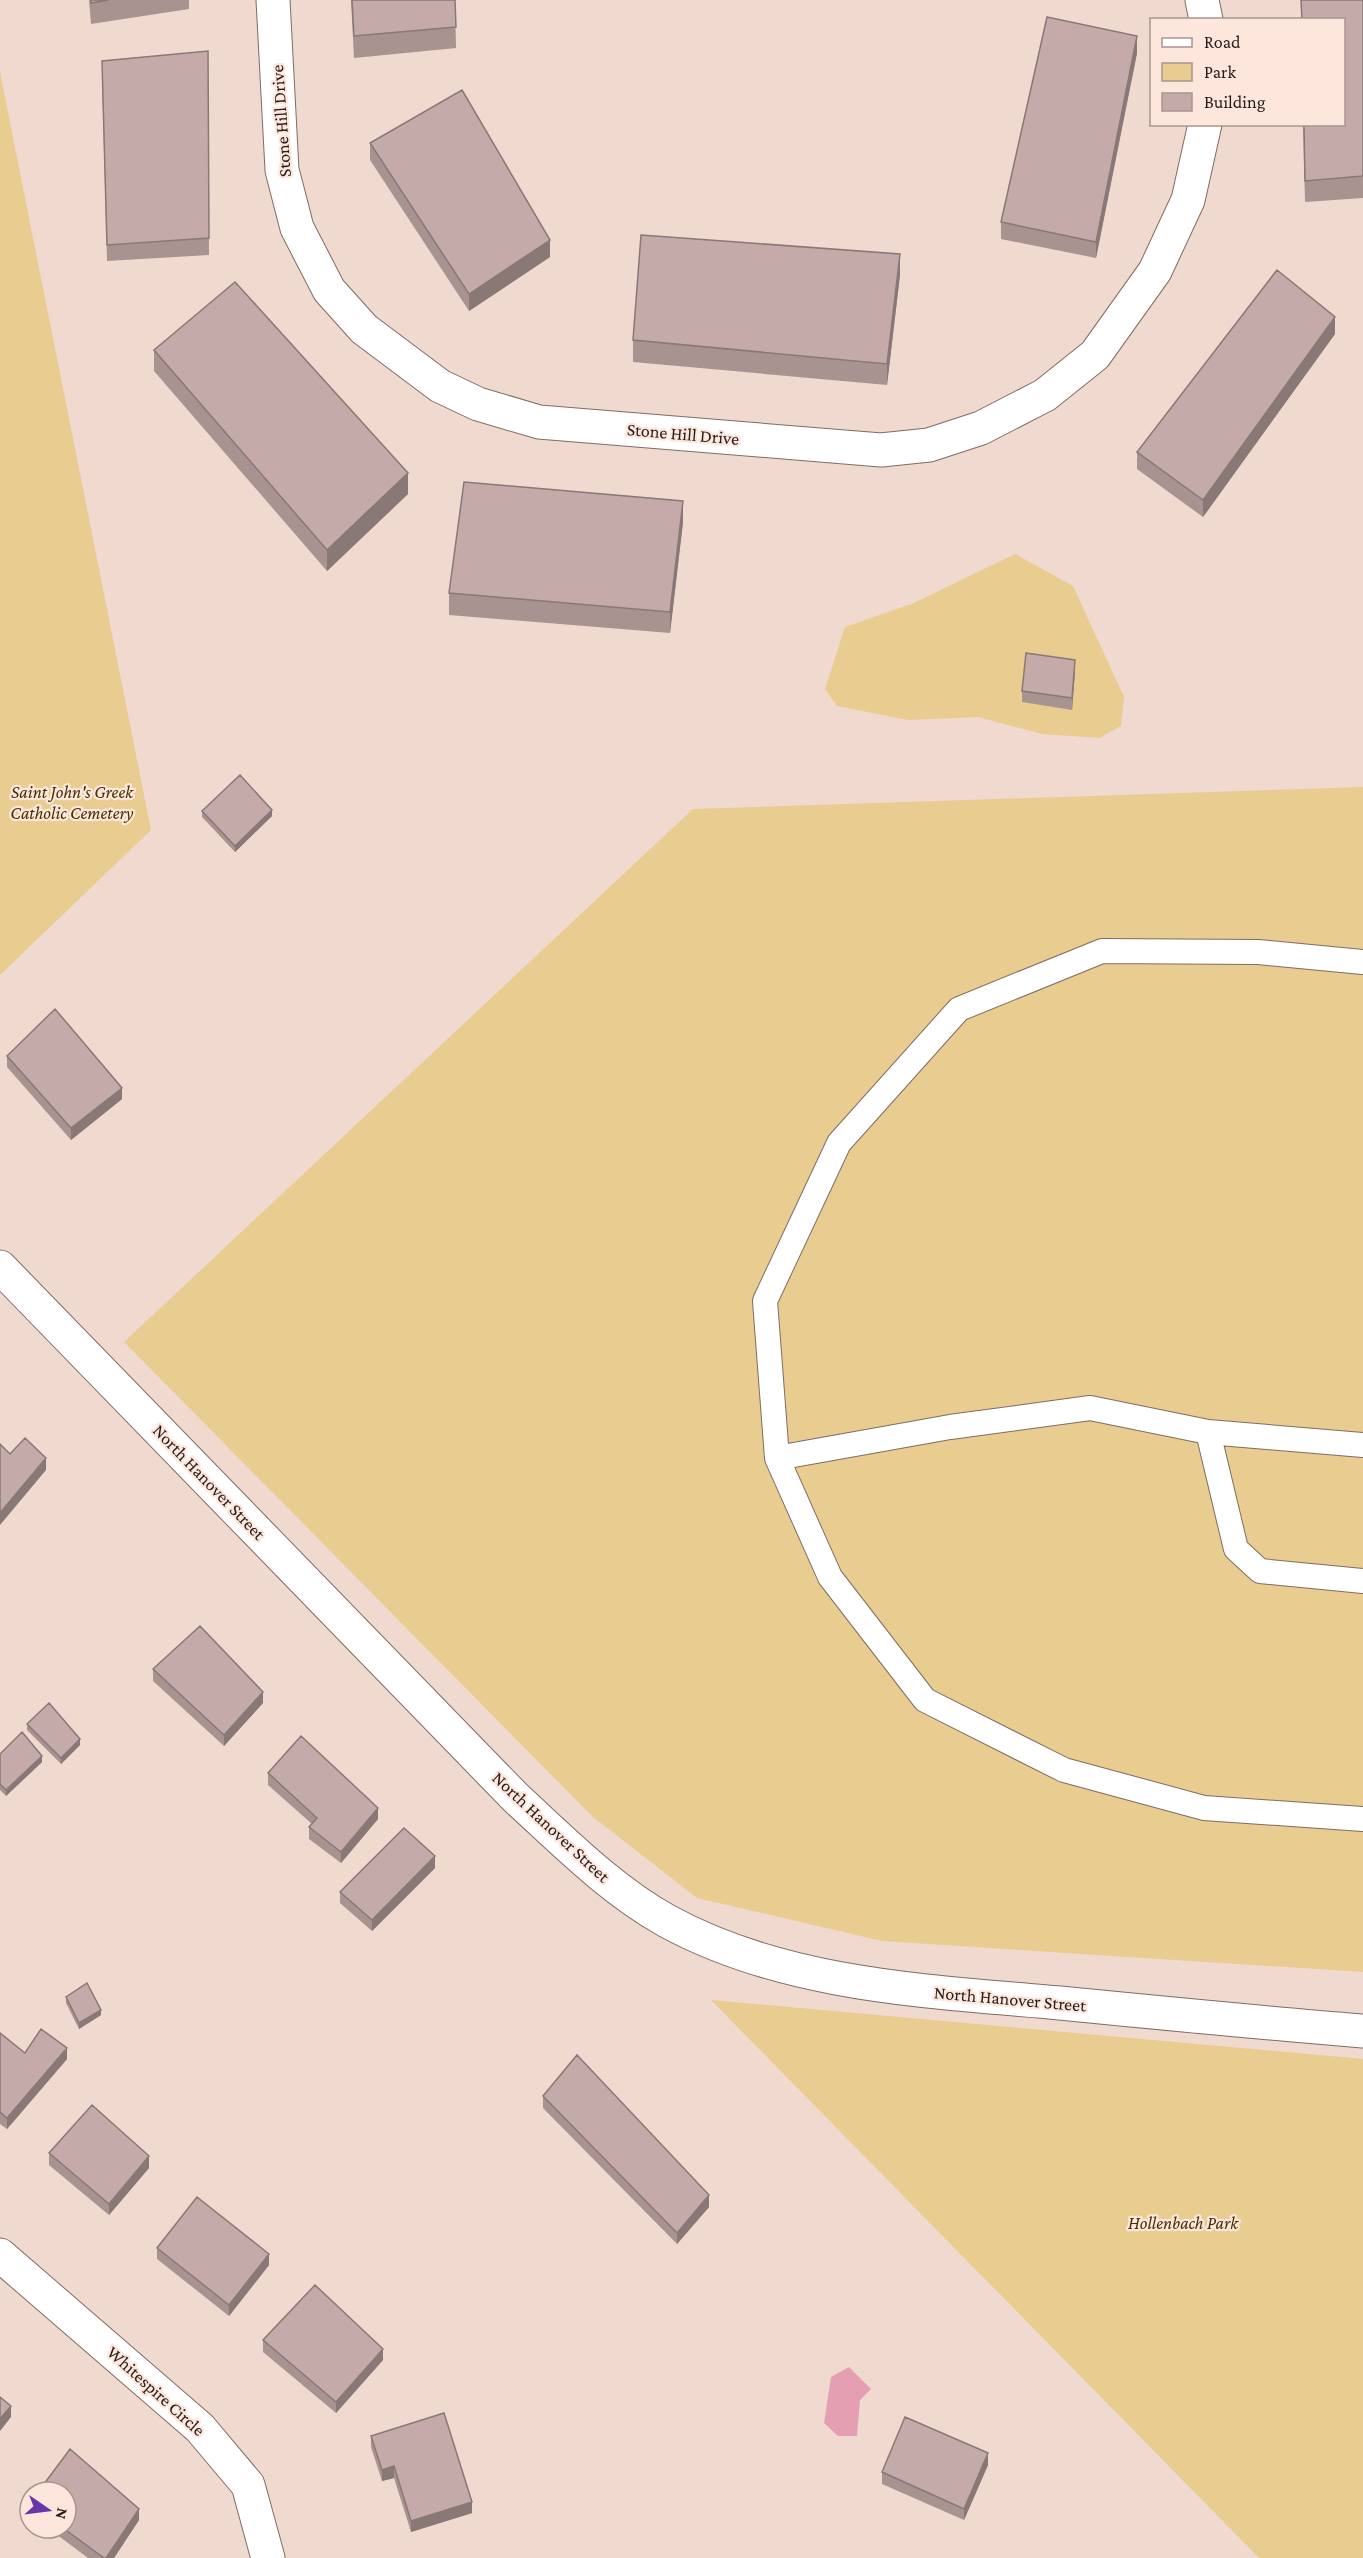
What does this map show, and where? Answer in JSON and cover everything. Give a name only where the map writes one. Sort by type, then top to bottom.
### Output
[{"type":"street","name":"Stone Hill Drive","points":[[273,0],[282,170],[297,228],[329,290],[364,329],[440,386],[478,404],[539,422],[880,450],[929,445],[981,428],[1046,395],[1095,355],[1155,271],[1184,210],[1201,149],[1205,126]]},
{"type":"street","points":[[1202,0],[1206,18]]},
{"type":"street","name":"North Hanover Street","points":[[0,1267],[516,1798],[603,1878],[667,1920],[723,1946],[803,1972],[910,1989],[1363,2031]]},
{"type":"street","name":"Whitespire Circle","points":[[0,2255],[200,2428],[248,2485],[268,2558]]},
{"type":"lane","points":[[1363,962],[1258,952],[1102,951],[959,1009],[839,1143],[765,1301],[777,1458],[830,1577],[925,1700],[1064,1770],[1204,1809],[1363,1819]]},
{"type":"lane","points":[[777,1458],[950,1427],[1090,1408],[1208,1432],[1363,1445]]},
{"type":"lane","points":[[1208,1432],[1236,1549],[1260,1571],[1363,1581]]},
{"type":"green space","name":"Saint John's Greek Catholic Cemetery","points":[[0,72],[151,830],[0,975]]},
{"type":"green space","points":[[1015,554],[1073,586],[1124,697],[1121,726],[1099,738],[1042,734],[978,717],[908,720],[837,706],[825,689],[845,627],[914,603]]},
{"type":"green space","points":[[1363,787],[1363,1972],[882,1941],[697,1898],[593,1817],[124,1342],[693,809]]},
{"type":"green space","name":"Hollenbach Park","points":[[711,2000],[1363,2059],[1363,2558],[1259,2558]]},
{"type":"shaded area","points":[[849,2367],[871,2389],[860,2400],[857,2436],[838,2436],[824,2423],[831,2377]]},
{"type":"building","points":[[91,0],[108,0],[91,3]]},
{"type":"building","points":[[352,0],[455,0],[456,27],[354,36]]},
{"type":"building","points":[[1301,0],[1363,0],[1363,176],[1305,181],[1304,126],[1345,126],[1345,18],[1302,18]]},
{"type":"building","points":[[1047,17],[1137,36],[1096,242],[1001,222]]},
{"type":"building","points":[[208,51],[209,238],[107,245],[102,61]]},
{"type":"building","points":[[462,90],[550,240],[469,294],[370,143]]},
{"type":"building","points":[[641,235],[900,254],[887,364],[633,340]]},
{"type":"building","points":[[1277,270],[1335,317],[1203,500],[1137,452]]},
{"type":"building","points":[[235,282],[408,473],[327,550],[154,350]]},
{"type":"building","points":[[464,482],[683,501],[670,612],[449,593]]},
{"type":"building","points":[[1026,653],[1075,660],[1072,698],[1022,691]]},
{"type":"building","points":[[240,775],[272,810],[235,846],[202,811]]},
{"type":"building","points":[[55,1009],[122,1088],[71,1128],[7,1056]]},
{"type":"building","points":[[25,1438],[46,1458],[0,1513],[0,1444],[10,1454]]},
{"type":"building","points":[[200,1626],[263,1692],[224,1735],[153,1669]]},
{"type":"building","points":[[49,1703],[80,1739],[61,1758],[27,1724]]},
{"type":"building","points":[[22,1732],[42,1756],[6,1790],[0,1784],[0,1754]]},
{"type":"building","points":[[301,1736],[378,1808],[341,1852],[309,1827],[317,1818],[268,1773]]},
{"type":"building","points":[[404,1828],[435,1856],[372,1920],[340,1892]]},
{"type":"building","points":[[87,1983],[101,2010],[79,2023],[66,1997]]},
{"type":"building","points":[[41,2029],[67,2048],[7,2118],[0,2112],[0,2033],[25,2053]]},
{"type":"building","points":[[577,2055],[709,2195],[677,2233],[543,2096]]},
{"type":"building","points":[[92,2105],[149,2156],[109,2204],[49,2153]]},
{"type":"building","points":[[197,2197],[269,2254],[229,2305],[157,2248]]},
{"type":"building","points":[[315,2285],[383,2349],[336,2402],[263,2340]]},
{"type":"building","points":[[0,2397],[11,2406],[0,2419]]},
{"type":"building","points":[[444,2413],[472,2502],[411,2521],[394,2466],[382,2470],[371,2436]]},
{"type":"building","points":[[905,2417],[988,2453],[964,2509],[882,2472]]},
{"type":"building","points":[[70,2449],[139,2509],[106,2558],[78,2539],[78,2480],[47,2480]]}]
